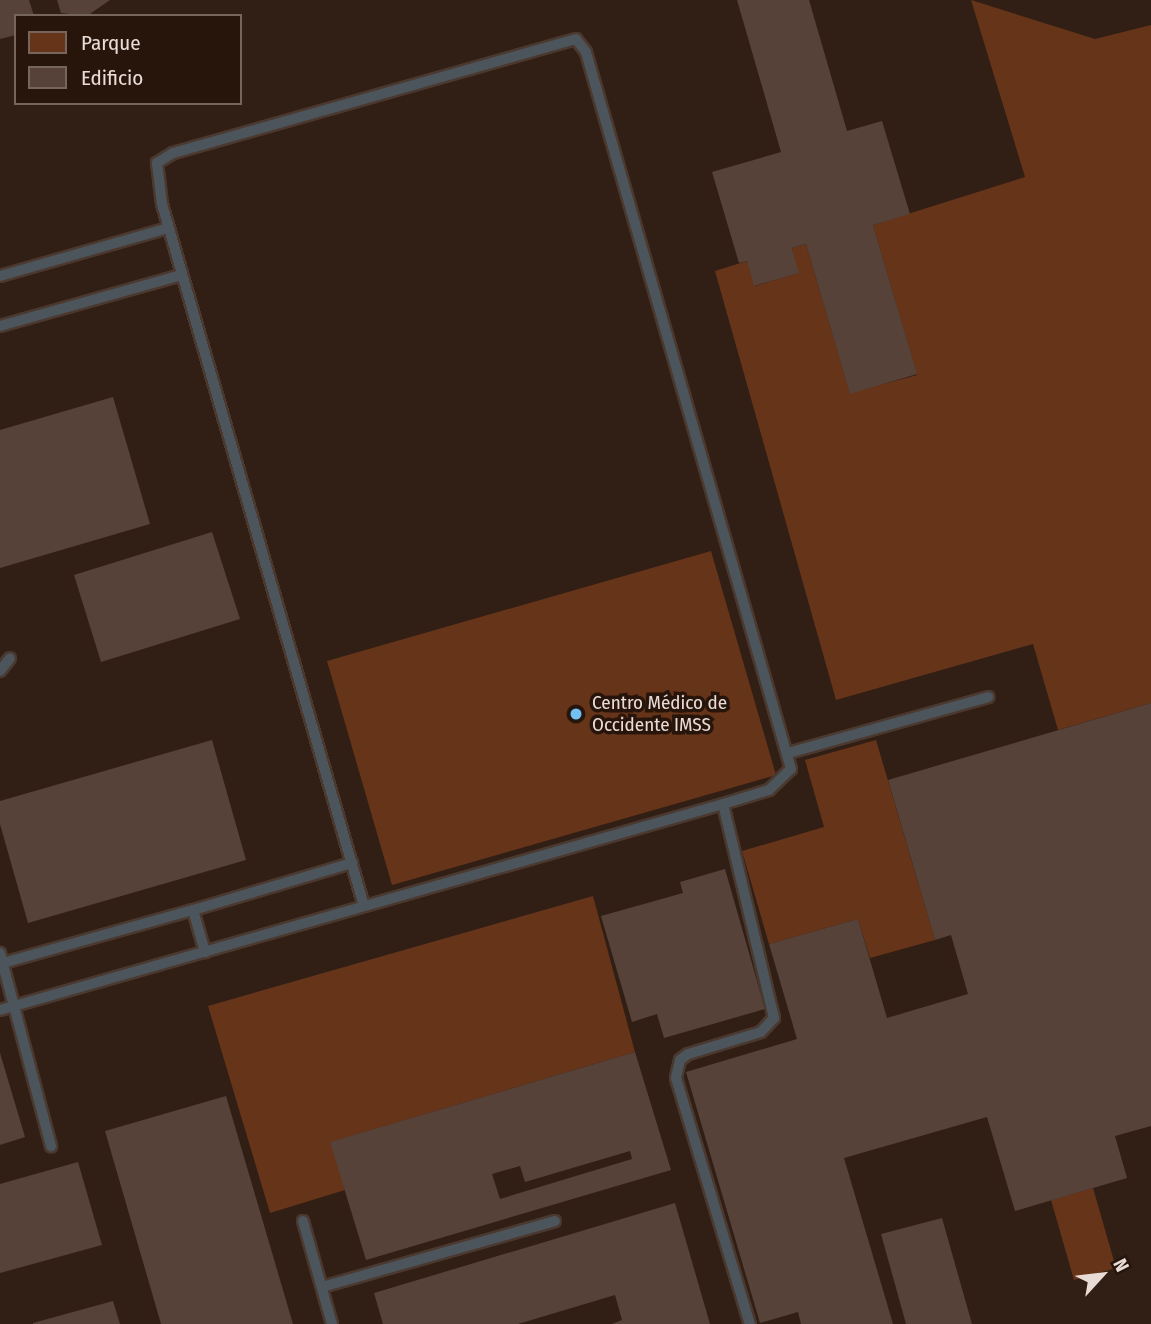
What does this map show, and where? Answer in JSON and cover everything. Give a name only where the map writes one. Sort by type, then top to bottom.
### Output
[{"type":"lane","points":[[0,1010],[723,804],[783,783],[791,769],[788,753],[586,52],[576,39],[173,153],[158,163],[155,177],[168,228],[364,906]]},
{"type":"lane","points":[[0,276],[168,228]]},
{"type":"lane","points":[[0,327],[183,275]]},
{"type":"lane","points":[[0,671],[10,658]]},
{"type":"lane","points":[[788,753],[988,697]]},
{"type":"lane","points":[[723,804],[774,1018],[761,1032],[680,1060],[676,1078],[750,1324]]},
{"type":"lane","points":[[51,1146],[1,958],[193,910],[352,863]]},
{"type":"lane","points":[[193,910],[205,952]]},
{"type":"lane","points":[[303,1221],[332,1324]]},
{"type":"lane","points":[[322,1287],[555,1221]]},
{"type":"green space","points":[[971,0],[1095,39],[1151,25],[1151,703],[1058,730],[1033,644],[836,700],[715,271],[747,261],[755,286],[798,273],[792,248],[806,244],[850,393],[917,375],[873,225],[1025,177]]},
{"type":"green space","points":[[711,551],[776,775],[392,885],[327,661]]},
{"type":"green space","points":[[876,740],[935,940],[870,958],[858,919],[769,944],[742,851],[824,827],[805,760]]},
{"type":"green space","points":[[593,896],[635,1052],[331,1142],[345,1190],[270,1213],[208,1006]]},
{"type":"green space","points":[[1093,1188],[1116,1268],[1074,1280],[1051,1200]]},
{"type":"building","points":[[0,0],[29,0],[33,14],[14,14],[14,36],[0,39]]},
{"type":"building","points":[[57,0],[110,0],[90,14],[61,13]]},
{"type":"building","points":[[737,0],[809,0],[847,131],[882,121],[910,214],[873,225],[917,374],[850,394],[806,244],[792,248],[799,273],[754,286],[747,261],[739,263],[712,172],[781,152]]},
{"type":"building","points":[[113,397],[150,524],[0,568],[0,430]]},
{"type":"building","points":[[212,532],[240,619],[101,662],[74,575]]},
{"type":"building","points":[[1151,703],[1151,1126],[1115,1136],[1127,1178],[1015,1211],[987,1117],[844,1158],[893,1324],[801,1324],[798,1312],[760,1323],[686,1072],[797,1039],[769,944],[858,919],[887,1018],[968,994],[951,935],[935,940],[888,780]]},
{"type":"building","points":[[212,740],[246,860],[28,923],[0,824],[0,801]]},
{"type":"building","points":[[725,869],[765,1009],[664,1038],[657,1014],[632,1022],[601,916],[683,893],[680,882]]},
{"type":"building","points":[[635,1052],[671,1170],[366,1260],[330,1142]],"holes":[[[630,1151],[632,1159],[500,1199],[492,1174],[520,1166],[525,1182]]]},
{"type":"building","points":[[0,1053],[25,1137],[0,1145]]},
{"type":"building","points":[[226,1096],[293,1324],[161,1324],[105,1131]]},
{"type":"building","points":[[78,1162],[102,1245],[0,1273],[0,1184]]},
{"type":"building","points":[[675,1203],[710,1324],[612,1324],[622,1320],[615,1295],[518,1324],[383,1324],[374,1293]]},
{"type":"building","points":[[942,1218],[972,1324],[906,1324],[881,1234]]},
{"type":"building","points":[[113,1301],[120,1324],[33,1324],[33,1323]]},
{"type":"place","name":"Centro Médico de Occidente IMSS","points":[[576,714]]}]
